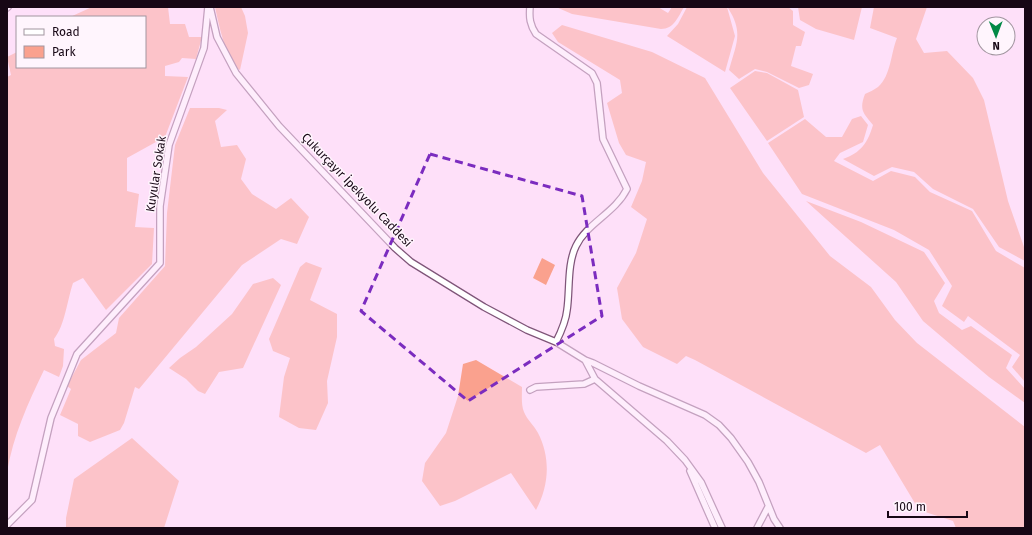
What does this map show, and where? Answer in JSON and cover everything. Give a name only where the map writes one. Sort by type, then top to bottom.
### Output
[{"type":"street","name":"Kuyular Sokak","points":[[7,525],[32,500],[51,418],[77,354],[160,263],[160,206],[169,145],[204,48],[209,7]]},
{"type":"street","name":"Çukurçayır İpekyolu Caddesi","points":[[209,7],[217,36],[236,73],[279,126],[394,248],[411,262],[484,307],[527,330],[556,342],[584,360],[595,379],[667,441],[685,460],[700,482],[722,528]]},
{"type":"street","points":[[530,7],[529,19],[536,34],[592,73],[597,84],[603,139],[627,189],[621,200],[586,232],[576,244],[572,254],[567,312],[556,342]]},
{"type":"street","points":[[584,360],[594,363],[639,386],[705,415],[719,425],[731,438],[748,462],[759,482],[768,507],[780,528]]},
{"type":"street","points":[[530,390],[536,387],[584,384],[595,379]]},
{"type":"street","name":"Çukurçayır İpekyolu Caddesi","points":[[685,460],[715,528]]},
{"type":"street","points":[[757,528],[768,507]]},
{"type":"highlighted area","points":[[430,154],[582,196],[602,316],[468,401],[361,311]]},
{"type":"green space","points":[[92,7],[168,7],[170,24],[185,24],[189,37],[202,37],[196,59],[182,58],[179,62],[165,66],[165,76],[188,77],[165,137],[127,158],[127,191],[139,194],[135,227],[154,228],[152,264],[106,310],[83,278],[73,283],[61,327],[54,339],[55,346],[64,349],[63,366],[59,377],[44,370],[17,433],[7,472],[7,77],[11,75],[7,57],[16,52],[16,68],[146,68],[146,16],[72,16]]},
{"type":"green space","points":[[215,7],[241,7],[245,16],[248,33],[240,70],[235,66],[227,52]]},
{"type":"green space","points":[[556,7],[658,7],[668,13],[672,7],[684,7],[672,25],[661,29],[572,14]]},
{"type":"green space","points":[[687,7],[727,7],[735,36],[725,72],[667,36],[678,24]]},
{"type":"green space","points":[[788,7],[793,11],[793,25],[805,32],[801,46],[796,46],[791,66],[813,74],[809,85],[799,88],[767,72],[755,69],[739,79],[729,70],[737,39],[736,25],[728,8]]},
{"type":"green space","points":[[798,7],[862,7],[854,40],[816,29],[800,20]]},
{"type":"green space","points":[[874,7],[927,7],[916,39],[924,53],[947,51],[973,78],[984,100],[1008,201],[1025,250],[1025,261],[999,247],[973,209],[933,189],[914,172],[892,167],[874,176],[843,159],[855,154],[869,137],[873,125],[863,111],[863,99],[865,94],[878,87],[886,77],[897,38],[870,28]]},
{"type":"green space","points":[[562,25],[652,52],[705,78],[763,173],[830,256],[871,287],[895,320],[917,343],[1025,427],[1025,528],[956,528],[953,521],[919,510],[880,445],[866,453],[695,360],[686,356],[677,364],[643,347],[622,319],[617,288],[636,253],[647,219],[631,207],[642,181],[646,162],[626,155],[619,143],[607,103],[622,93],[620,80],[558,42],[552,33]]},
{"type":"green space","points":[[755,71],[767,73],[798,90],[804,117],[767,141],[730,88]]},
{"type":"green space","points":[[190,108],[219,108],[227,110],[215,121],[221,147],[237,145],[246,159],[241,179],[252,194],[276,209],[291,198],[309,217],[297,244],[281,239],[242,265],[139,389],[135,387],[124,423],[120,430],[90,442],[78,436],[78,424],[60,415],[71,389],[67,386],[81,360],[116,333],[119,318],[165,266],[167,213],[175,145]]},
{"type":"green space","points":[[861,116],[868,125],[863,142],[840,153],[834,161],[873,181],[891,171],[915,177],[930,192],[972,211],[996,251],[1025,268],[1025,382],[1012,367],[1020,355],[968,316],[964,322],[942,306],[952,286],[929,250],[894,230],[802,194],[768,143],[805,119],[826,137],[842,137],[852,119]]},
{"type":"green space","points":[[806,201],[861,222],[924,252],[945,283],[934,301],[939,313],[962,330],[971,326],[1012,355],[1006,368],[1025,389],[1025,403],[989,377],[923,321],[896,282]]},
{"type":"green space","points":[[542,258],[555,265],[546,285],[533,278]]},
{"type":"green space","points":[[306,262],[322,268],[310,300],[337,314],[337,337],[327,381],[328,403],[316,430],[299,428],[279,417],[284,377],[290,358],[273,351],[269,339],[300,267]]},
{"type":"green space","points":[[273,278],[281,285],[243,368],[219,372],[205,394],[198,391],[186,379],[169,368],[196,347],[232,314],[253,284]]},
{"type":"green space","points":[[476,360],[522,387],[522,400],[525,415],[538,433],[547,462],[544,491],[536,510],[511,473],[455,501],[440,506],[422,481],[425,463],[446,433],[458,396],[463,364]]},
{"type":"green space","points":[[132,438],[179,481],[164,528],[66,528],[66,518],[74,479]]}]
